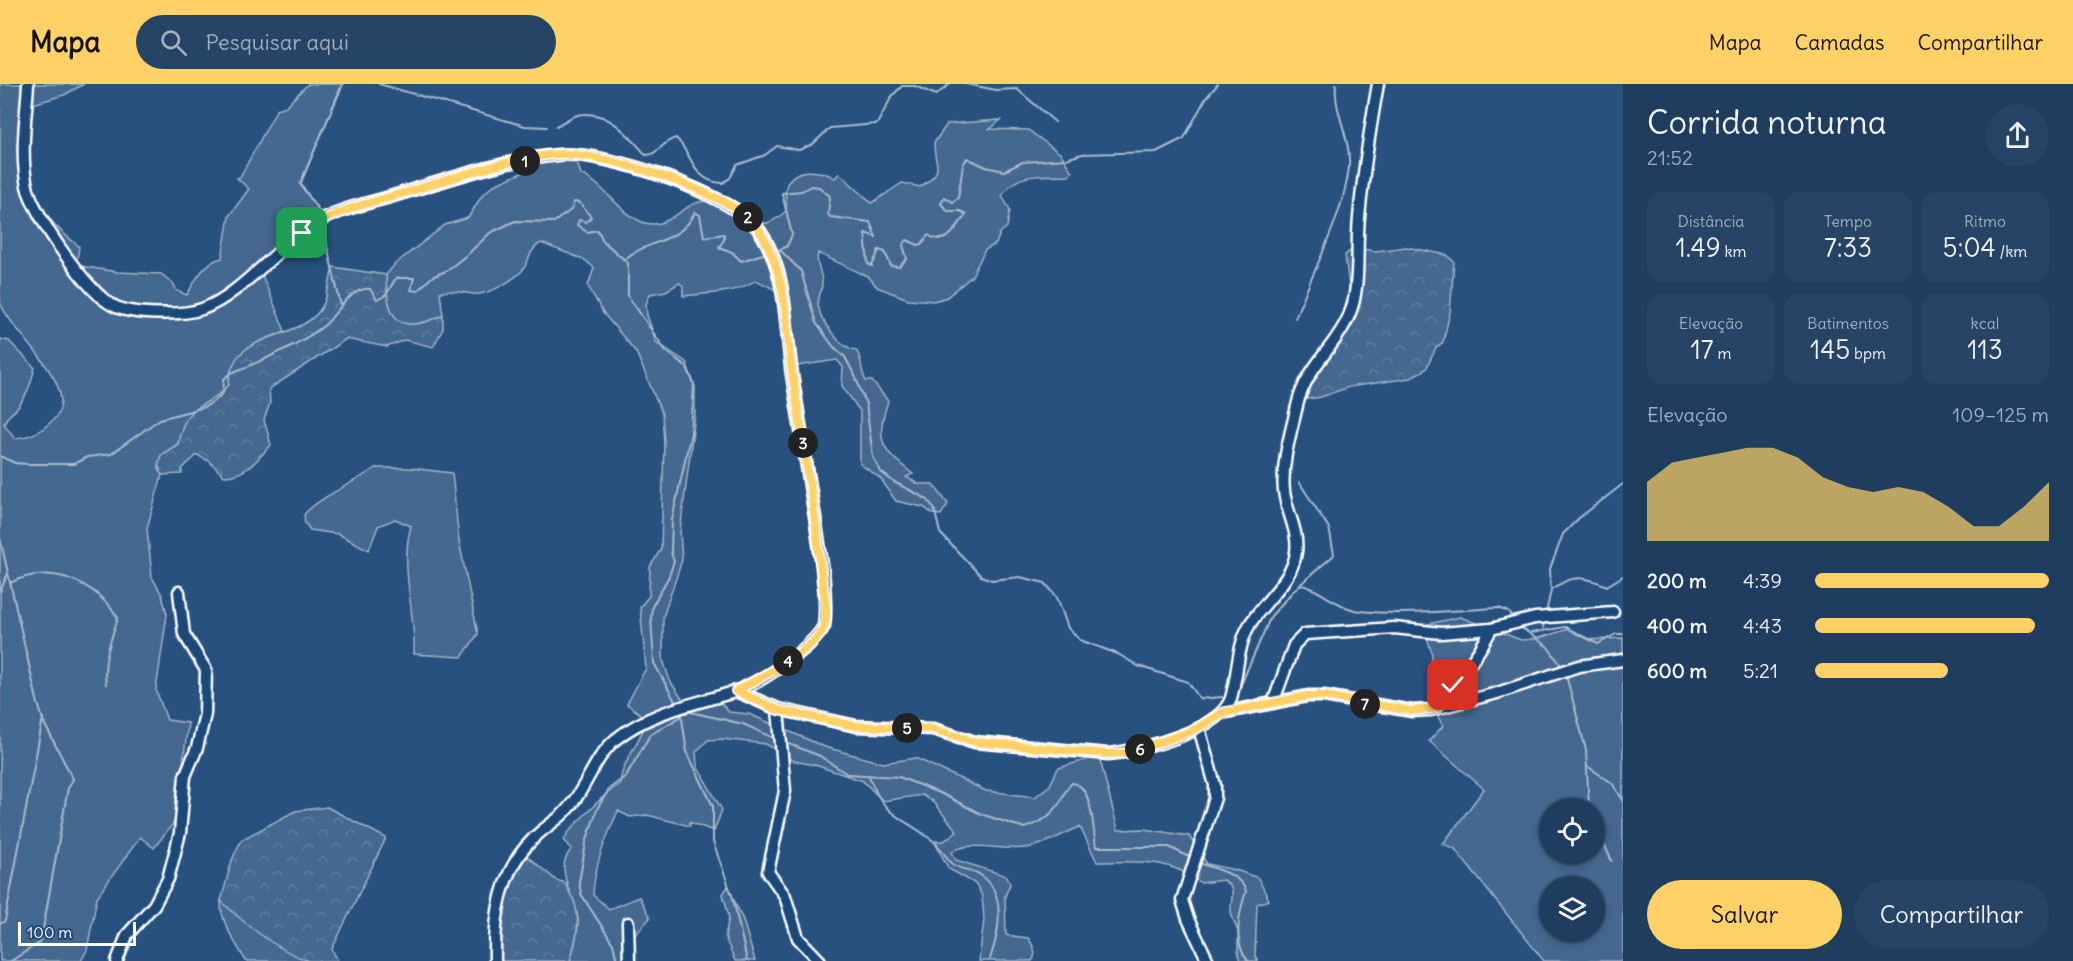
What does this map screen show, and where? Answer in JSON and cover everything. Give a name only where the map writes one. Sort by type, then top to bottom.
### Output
[{"type":"street","points":[[28,84],[24,160],[26,181],[33,204],[89,284],[104,300],[126,310],[187,312],[206,308],[225,296],[302,233],[330,215],[486,168],[560,154],[614,161],[730,205],[751,220],[771,253],[786,314],[791,368],[820,552],[825,616],[820,634],[798,655],[736,691],[679,708],[642,723],[616,739],[598,761],[571,805],[533,838],[515,860],[505,881],[500,901],[495,961]]},
{"type":"street","points":[[1222,713],[1230,699],[1248,629],[1289,572],[1296,555],[1297,543],[1284,492],[1283,477],[1301,389],[1310,372],[1342,329],[1353,303],[1358,274],[1358,220],[1378,84]]},
{"type":"street","points":[[117,961],[127,935],[154,904],[168,879],[180,833],[185,776],[197,748],[205,714],[206,670],[184,634],[179,592]]},
{"type":"street","points":[[1273,703],[1294,645],[1305,634],[1394,628],[1441,633],[1491,629],[1535,618],[1613,612]]},
{"type":"street","points":[[1438,708],[1457,678],[1482,650],[1491,629]]},
{"type":"street","points":[[736,691],[778,710],[856,726],[933,729],[975,742],[1100,754],[1129,753],[1199,728],[1222,713],[1308,696],[1324,696],[1412,711],[1438,708],[1497,693],[1579,666],[1623,660]]},
{"type":"street","points":[[778,710],[785,791],[768,872],[786,897],[798,938],[820,961]]},
{"type":"street","points":[[1199,728],[1215,785],[1215,798],[1182,900],[1188,920],[1208,961]]},
{"type":"street","points":[[628,923],[629,961]]},
{"type":"green space","points":[[0,84],[84,84],[64,95],[29,105],[30,167],[39,201],[61,231],[79,246],[77,260],[80,266],[117,272],[161,274],[173,283],[177,291],[187,295],[205,268],[222,258],[229,216],[249,189],[237,178],[240,177],[277,109],[286,106],[308,84],[342,84],[301,183],[320,214],[257,263],[285,331],[255,344],[240,355],[230,373],[229,385],[191,413],[181,430],[178,444],[161,455],[158,466],[162,475],[147,528],[152,577],[162,595],[167,614],[156,690],[167,720],[188,723],[182,771],[183,811],[154,848],[140,837],[97,897],[87,950],[81,961],[0,961],[0,339],[9,341],[35,368],[22,401],[4,424],[15,438],[43,429],[51,422],[60,409],[60,394],[44,362],[7,315],[0,302]]},
{"type":"green space","points":[[1001,120],[990,129],[1028,130],[1061,154],[1072,172],[1069,175],[1041,175],[1023,178],[1008,187],[1002,195],[1010,210],[1007,227],[1000,233],[996,244],[985,250],[972,276],[947,297],[934,301],[908,299],[877,287],[869,277],[818,253],[817,257],[822,284],[818,304],[822,318],[837,339],[856,350],[866,381],[872,381],[888,401],[882,426],[884,443],[894,458],[913,474],[906,477],[918,484],[933,484],[948,504],[941,515],[933,514],[923,507],[896,501],[881,479],[860,464],[860,411],[842,386],[843,367],[837,360],[797,366],[784,363],[776,290],[756,280],[740,288],[721,292],[683,296],[683,286],[679,283],[666,291],[650,294],[646,304],[647,315],[656,342],[686,362],[695,387],[695,415],[680,532],[682,560],[663,617],[663,660],[670,681],[684,702],[720,702],[729,712],[749,714],[825,747],[883,763],[916,758],[986,791],[1035,797],[1050,785],[1058,768],[1099,756],[1118,830],[1145,829],[1189,836],[1207,864],[1236,870],[1258,878],[1269,900],[1257,904],[1255,956],[1258,961],[1240,961],[1238,932],[1231,912],[1232,889],[1227,883],[1223,880],[1201,883],[1176,869],[1152,863],[1097,862],[1080,827],[1032,847],[979,846],[960,848],[952,852],[956,860],[1007,876],[1010,884],[1005,896],[1006,935],[1028,938],[1035,952],[1032,961],[979,961],[984,919],[982,896],[976,884],[949,869],[934,841],[944,841],[957,831],[932,801],[922,795],[883,801],[863,781],[815,765],[794,761],[766,744],[722,739],[708,740],[696,752],[697,766],[722,810],[714,831],[689,822],[690,826],[647,815],[630,817],[618,811],[605,841],[598,863],[593,895],[609,909],[639,897],[650,918],[630,940],[635,961],[570,961],[577,935],[578,919],[564,865],[572,849],[564,840],[589,810],[620,784],[624,767],[641,736],[647,719],[627,704],[646,668],[640,607],[649,596],[650,567],[661,549],[664,443],[662,414],[636,352],[603,313],[588,286],[594,268],[585,260],[541,243],[534,249],[520,273],[498,288],[479,294],[440,292],[443,315],[416,324],[406,324],[398,320],[393,313],[389,303],[386,275],[395,264],[445,225],[468,218],[482,195],[494,185],[524,172],[537,161],[576,158],[581,174],[590,179],[633,218],[642,222],[660,223],[705,201],[762,224],[777,218],[786,211],[786,187],[794,175],[815,171],[835,178],[839,173],[872,203],[902,183],[920,187],[934,176],[937,168],[934,143],[947,124]]},
{"type":"green space","points":[[1406,247],[1447,255],[1454,262],[1450,313],[1443,342],[1436,348],[1426,369],[1410,378],[1349,387],[1321,397],[1308,399],[1295,395],[1339,337],[1350,295],[1345,255],[1354,248],[1376,251]]},
{"type":"green space","points":[[333,267],[386,275],[389,304],[398,320],[406,324],[416,324],[443,315],[443,329],[433,347],[405,340],[387,347],[346,339],[269,389],[270,403],[264,420],[271,445],[245,470],[224,476],[209,461],[197,455],[182,469],[182,474],[162,475],[158,466],[161,455],[178,444],[186,419],[197,408],[229,385],[232,367],[241,354],[267,338],[298,327],[311,319],[324,303]]},
{"type":"green space","points":[[375,468],[410,468],[452,473],[459,541],[478,634],[462,657],[414,654],[407,573],[411,526],[395,519],[378,526],[369,550],[338,534],[310,530],[305,523],[304,515],[317,503]]},
{"type":"green space","points":[[1460,617],[1521,640],[1535,639],[1569,629],[1588,639],[1623,638],[1623,961],[1544,961],[1454,848],[1443,844],[1484,789],[1429,741],[1443,726],[1430,702],[1432,653],[1423,625]]},
{"type":"green space","points":[[327,807],[386,838],[332,949],[338,961],[310,961],[274,944],[221,901],[232,860],[241,840],[295,811]]},
{"type":"green space","points":[[517,848],[556,880],[566,883],[577,911],[577,933],[570,961],[496,961],[502,880]]},
{"type":"green space","points":[[728,886],[743,920],[755,961],[735,961],[725,937],[729,917],[723,894]]},
{"type":"green space","points":[[221,901],[271,941],[310,961],[246,961],[226,925]]},
{"type":"waterway","points":[[320,212],[300,184],[343,84]]},
{"type":"waterway","points":[[379,84],[525,126],[547,127]]},
{"type":"waterway","points":[[556,126],[580,114],[593,114],[619,127],[646,155],[654,153],[676,138],[705,178],[723,183],[730,178],[737,165],[765,155],[777,146],[799,150],[813,144],[830,128],[877,124],[892,96],[902,86],[915,86],[936,95],[950,84]]},
{"type":"waterway","points":[[966,84],[996,90],[1017,89],[1055,122]]},
{"type":"waterway","points":[[775,252],[787,246],[792,235],[782,193],[802,191],[811,186],[819,187],[830,196],[828,214],[830,217],[870,222],[876,237],[865,233],[868,264],[872,266],[879,250],[885,252],[891,266],[899,267],[907,259],[903,245],[907,240],[918,245],[922,244],[928,235],[940,239],[945,238],[954,231],[966,214],[960,211],[948,211],[941,204],[944,197],[952,202],[958,198],[963,165],[967,158],[986,167],[1004,171],[1023,162],[1066,159],[1082,154],[1156,152],[1184,138],[1206,98],[1218,84]]},
{"type":"waterway","points":[[1295,318],[1335,222],[1342,202],[1349,166],[1349,155],[1337,104],[1336,84]]},
{"type":"waterway","points":[[0,456],[15,463],[74,464],[87,457],[111,454],[160,419],[205,407],[216,400],[223,393],[224,379],[233,372],[269,357],[320,329],[346,300],[358,291],[370,289],[377,300],[386,295],[396,278],[414,278],[411,290],[417,291],[432,277],[446,271],[468,254],[490,233],[515,221],[554,222],[571,210],[574,202],[580,203],[591,217],[586,222],[579,220],[577,225],[587,232],[598,230],[603,241],[628,263],[628,296],[666,351],[687,367],[694,384],[691,433],[672,520],[671,553],[674,561],[669,576],[652,607],[651,618],[654,663],[677,705]]},
{"type":"waterway","points":[[625,259],[682,230],[695,212],[700,215],[704,237],[724,234],[724,240],[719,247],[732,252],[741,261],[766,253]]},
{"type":"waterway","points":[[322,224],[341,306]]},
{"type":"waterway","points":[[780,250],[801,271],[816,323],[833,346],[845,357],[855,376],[866,404],[873,457],[881,472],[894,482],[927,499],[934,508],[940,533],[981,576],[992,580],[1020,577],[1045,583],[1057,597],[1068,628],[1080,640],[1118,654],[1138,666],[1188,682],[1200,699],[1222,697]]},
{"type":"waterway","points":[[1235,698],[1271,616],[1295,589],[1334,555],[1329,528],[1299,482]]},
{"type":"waterway","points":[[1546,613],[1551,590],[1550,569],[1563,534],[1579,518],[1623,484]]},
{"type":"waterway","points":[[0,538],[37,700],[44,723],[73,779],[68,788],[42,935],[39,943],[11,961]]},
{"type":"waterway","points":[[0,592],[7,575]]},
{"type":"waterway","points":[[10,583],[25,577],[41,575],[70,579],[84,585],[108,605],[118,618],[106,659],[106,684]]},
{"type":"waterway","points":[[1551,590],[1572,579],[1592,580],[1607,586],[1623,576]]},
{"type":"waterway","points":[[1300,585],[1343,606],[1359,611],[1411,613],[1499,608],[1509,612],[1514,619]]},
{"type":"waterway","points":[[1543,630],[1544,621]]},
{"type":"waterway","points":[[1519,626],[1548,647],[1562,667]]},
{"type":"waterway","points":[[1531,633],[1565,627],[1598,644],[1616,634],[1623,634]]},
{"type":"waterway","points":[[1566,675],[1586,750],[1588,798]]},
{"type":"waterway","points":[[682,710],[743,724],[776,739]]},
{"type":"waterway","points":[[681,712],[687,752],[713,806],[713,842],[733,898],[747,961]]},
{"type":"waterway","points":[[617,961],[613,944],[581,894],[579,882],[586,843],[597,809],[609,789],[626,776],[650,735],[682,716]]},
{"type":"waterway","points":[[0,924],[5,921],[43,718]]},
{"type":"waterway","points":[[784,742],[820,756],[847,774],[899,777],[942,794],[981,814],[1024,828],[1048,816],[1059,804],[1072,783],[1079,785],[1091,809],[1096,847],[1169,847],[1193,859]]},
{"type":"waterway","points":[[1587,766],[1612,783],[1623,800]]},
{"type":"waterway","points":[[869,776],[881,801],[894,815],[935,843],[953,864],[979,874],[994,891],[999,914],[990,959]]},
{"type":"waterway","points":[[1605,847],[1612,861]]},
{"type":"waterway","points":[[1197,862],[1232,875],[1243,885],[1246,891],[1239,918],[1238,936],[1248,961]]},
{"type":"route","points":[[302,233],[330,215],[486,168],[560,154],[614,161],[650,173],[730,205],[751,220],[769,248],[786,314],[791,368],[820,552],[825,616],[825,626],[820,634],[798,655],[736,691],[778,710],[856,726],[933,729],[975,742],[1020,748],[1108,754],[1129,753],[1194,730],[1222,713],[1308,696],[1324,696],[1412,711],[1431,710],[1438,708],[1453,685]]}]
